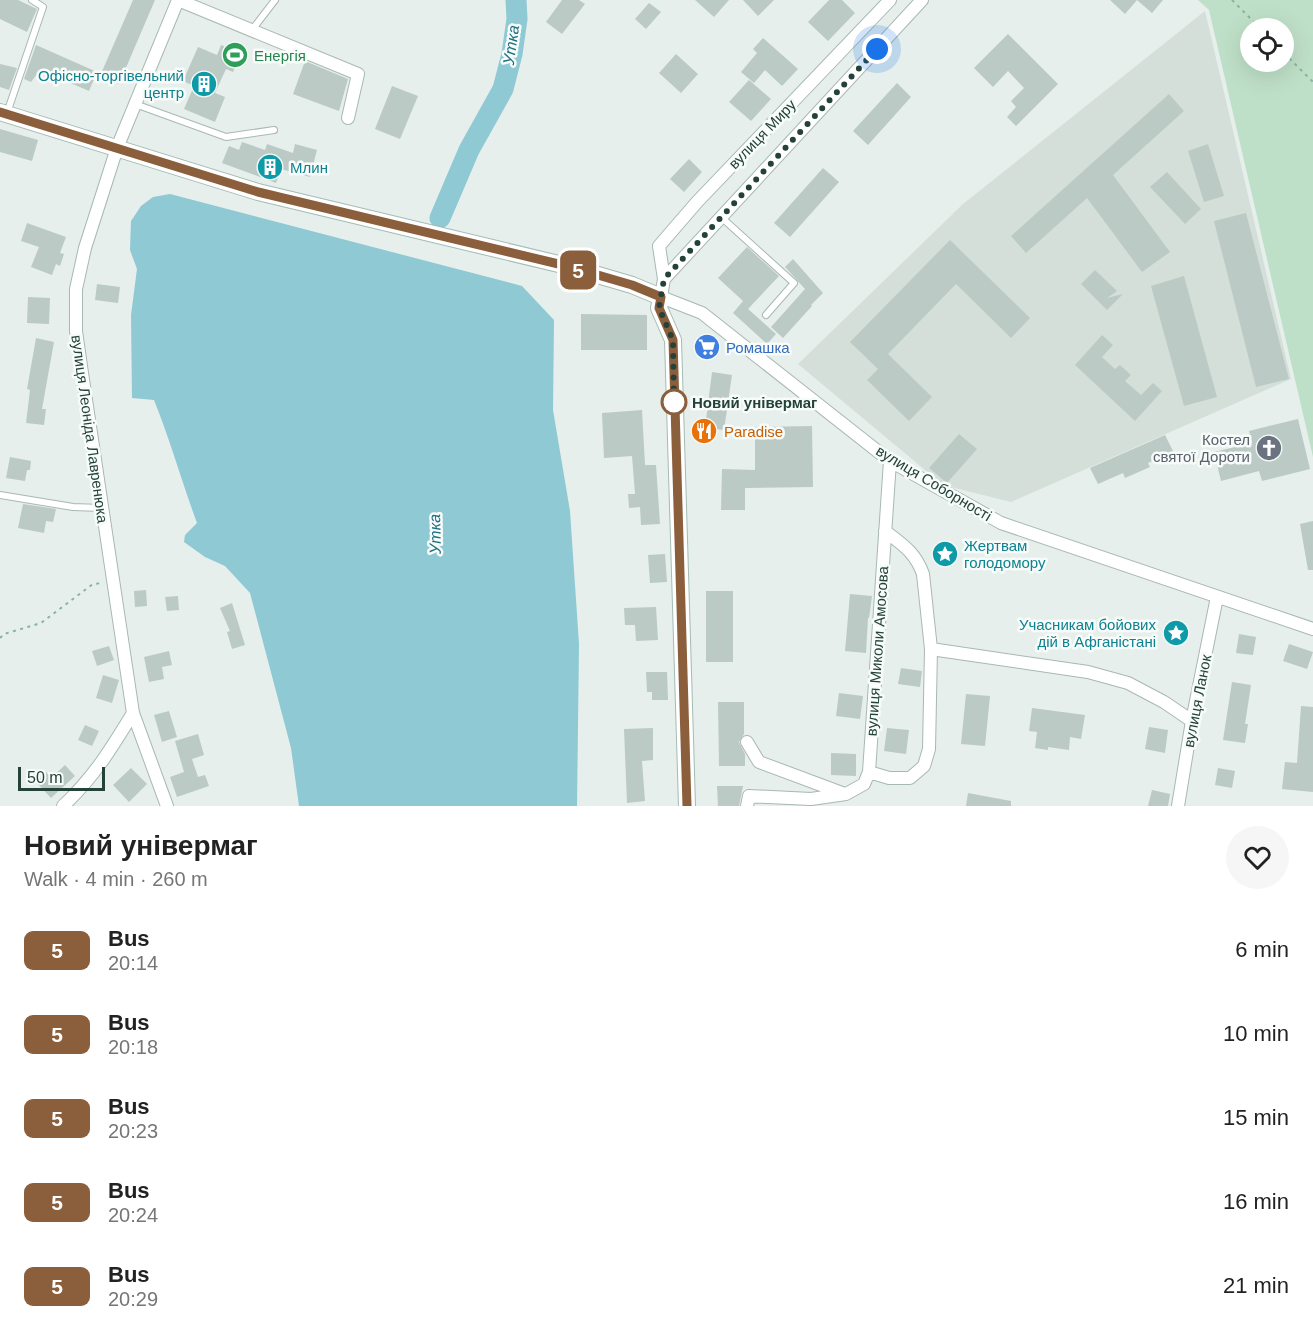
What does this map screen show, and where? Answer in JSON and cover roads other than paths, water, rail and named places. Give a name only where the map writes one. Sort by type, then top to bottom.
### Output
[{"type":"main road","name":"вулиця Соборності","points":[[3,113],[258,192],[567,266],[632,285],[661,297]]},
{"type":"main road","name":"вулиця Миру","points":[[661,297],[659,308],[673,340],[687,806]]},
{"type":"street","points":[[178,0],[358,74],[348,118]]},
{"type":"street","name":"вулиця Леоніда Лавренюка","points":[[167,806],[133,713],[76,331],[76,289],[85,248],[117,148],[178,0]]},
{"type":"street","name":"вулиця Миру","points":[[661,297],[664,279],[659,246],[697,202],[890,0]]},
{"type":"street","name":"вулиця Миру","points":[[664,279],[922,0]]},
{"type":"street","name":"вулиця Соборності","points":[[661,297],[702,313],[890,461],[1001,523],[1313,629]]},
{"type":"street","name":"вулиця Миколи Амосова","points":[[869,772],[890,461]]},
{"type":"street","points":[[747,806],[749,796],[811,799],[846,794],[864,784],[869,772],[889,778],[910,778],[924,766],[929,749],[931,649],[923,574],[912,553],[885,531]]},
{"type":"street","name":"вулиця Ланок","points":[[1178,806],[1192,721],[1217,597]]},
{"type":"street","points":[[931,649],[1088,672],[1128,683],[1164,702],[1192,721]]},
{"type":"street","points":[[63,806],[87,783],[133,713]]},
{"type":"street","points":[[747,742],[759,762],[846,794]]},
{"type":"lane","points":[[3,113],[43,7],[32,0]]},
{"type":"lane","points":[[252,30],[275,0]]},
{"type":"lane","points":[[135,104],[226,137],[274,130]]},
{"type":"lane","points":[[721,217],[794,283],[766,315]]},
{"type":"lane","points":[[0,495],[73,507],[101,508]]},
{"type":"water","points":[[170,194],[522,286],[554,320],[553,410],[570,511],[579,644],[577,806],[299,806],[291,748],[250,593],[225,566],[205,557],[184,542],[185,535],[197,523],[165,430],[154,400],[132,398],[131,315],[137,269],[130,250],[131,221],[141,206],[153,197]]},
{"type":"waterway","name":"Утка","points":[[440,218],[469,150],[503,89],[512,54],[517,19],[516,0]]},
{"type":"place","name":"Енергія","points":[[235,55]]},
{"type":"place","name":"Офісно-торгівельний центр","points":[[204,84]]},
{"type":"place","name":"Млин","points":[[270,167]]},
{"type":"place","name":"Ромашка","points":[[707,347]]},
{"type":"place","name":"Новий універмаг","points":[[674,402]]},
{"type":"place","name":"Paradise","points":[[704,431]]},
{"type":"place","name":"Костел святої Дороти","points":[[1269,448]]},
{"type":"place","name":"Жертвам голодомору","points":[[945,554]]},
{"type":"place","name":"Учасникам бойових дій в Афганістані","points":[[1176,633]]}]
